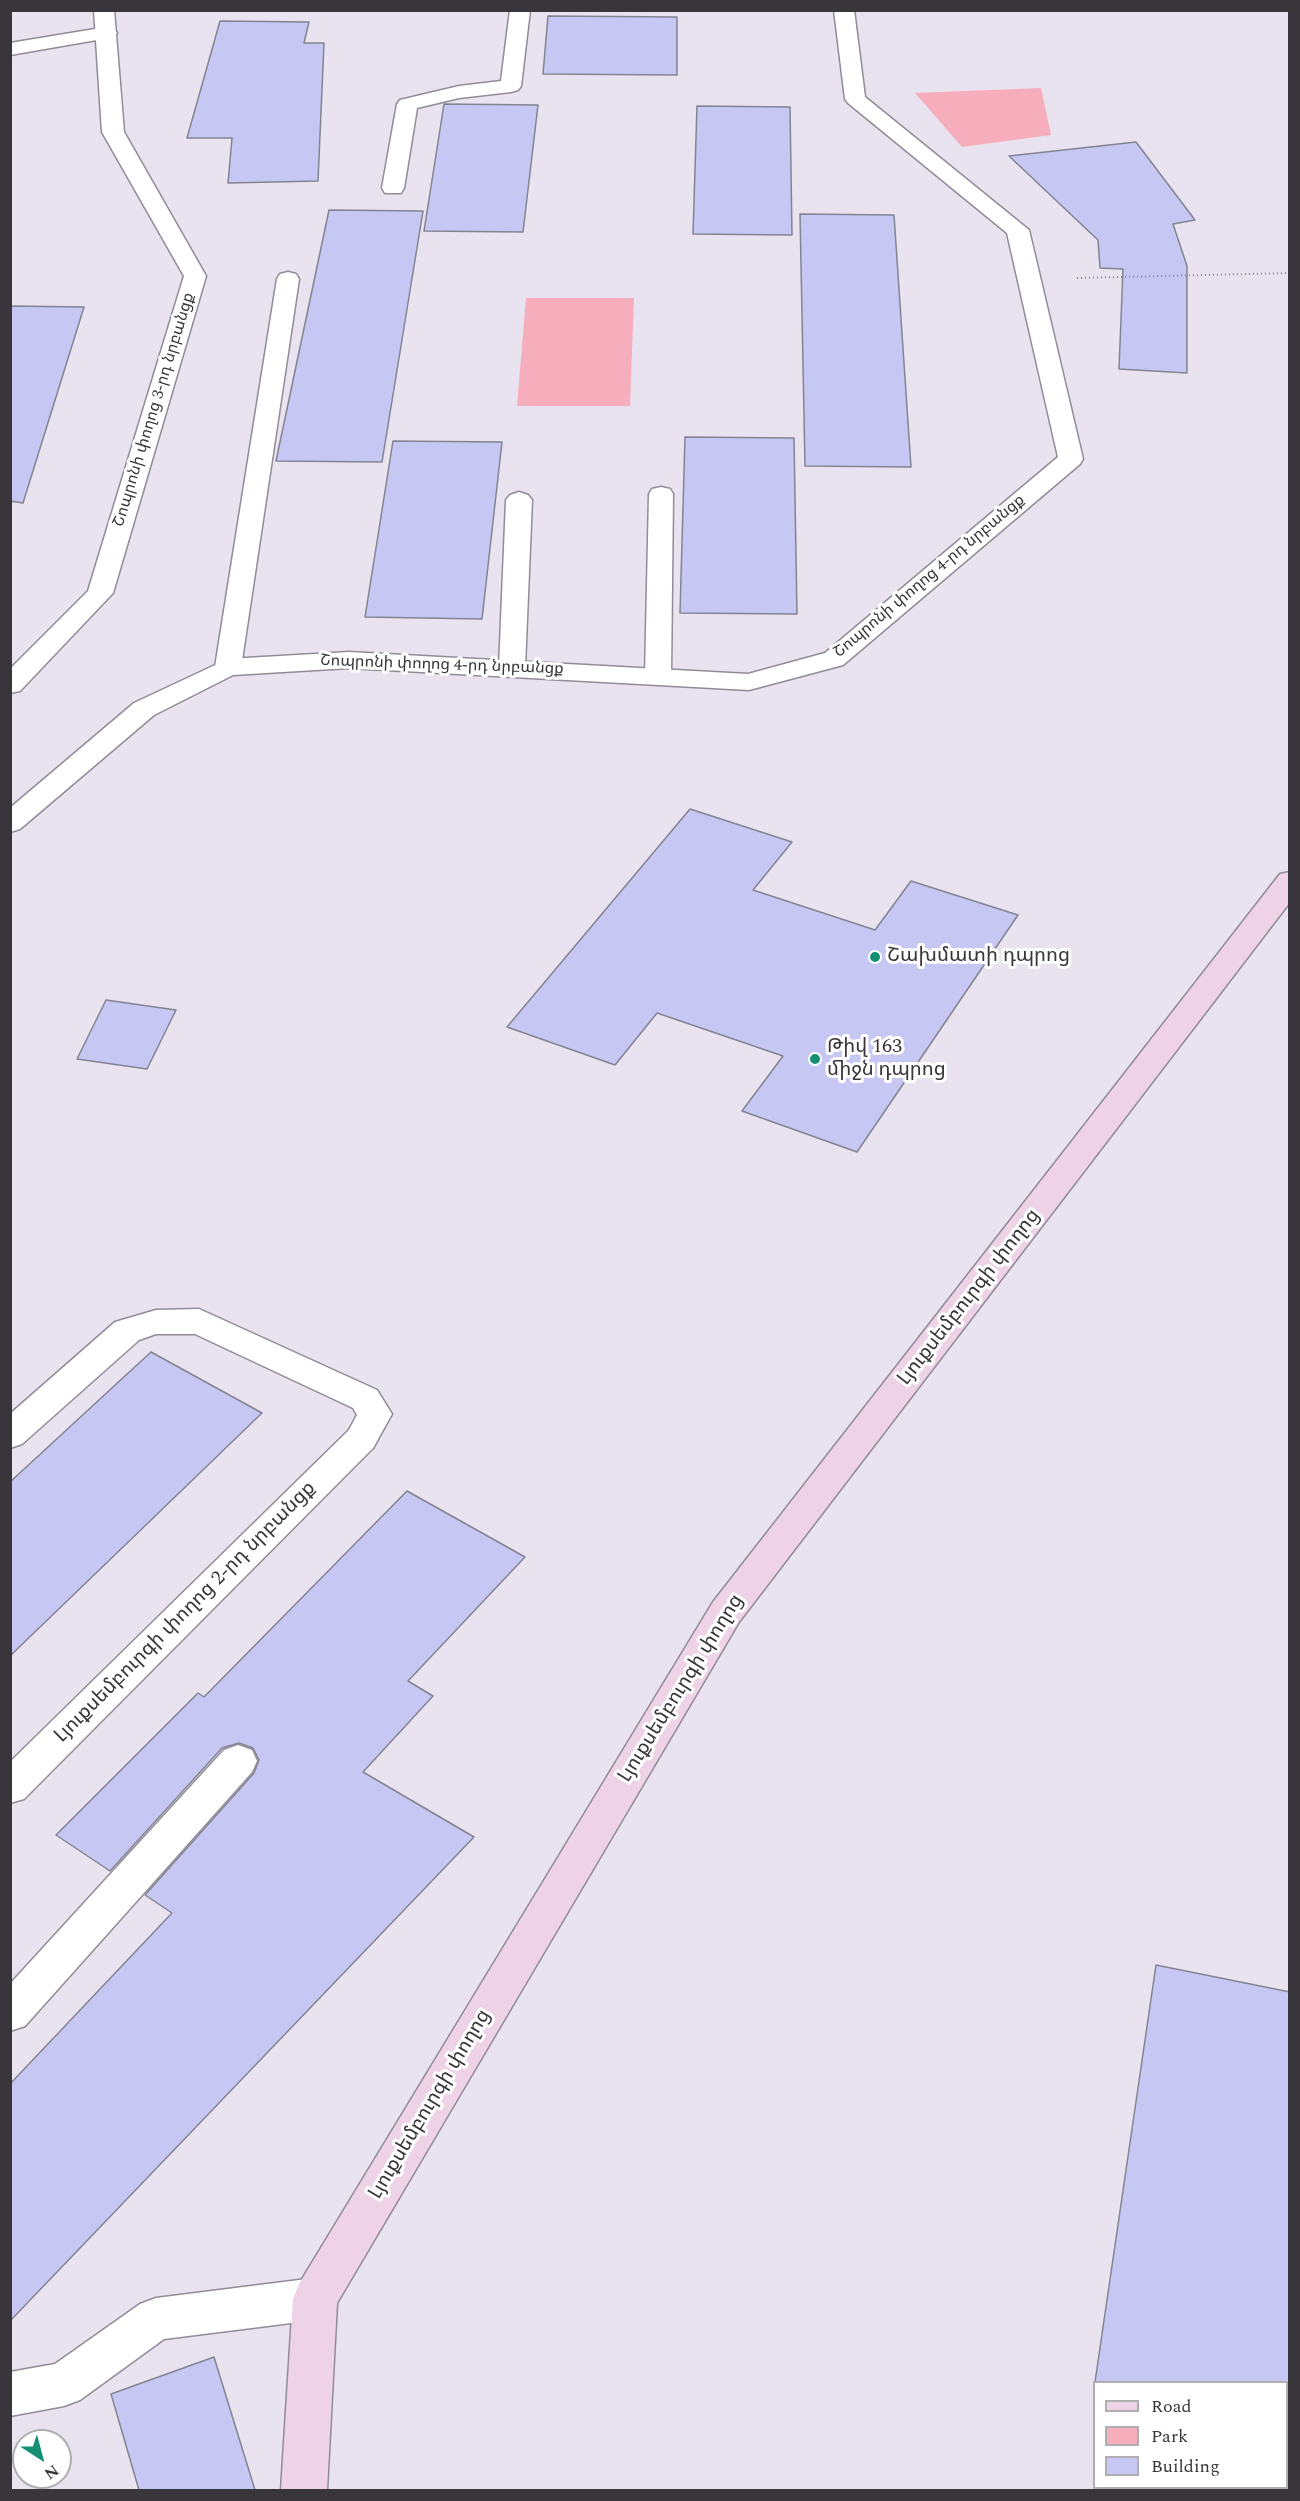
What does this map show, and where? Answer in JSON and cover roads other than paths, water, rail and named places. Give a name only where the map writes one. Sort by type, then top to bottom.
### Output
[{"type":"street","points":[[393,188],[407,104],[459,92],[511,86],[520,10]]},
{"type":"street","name":"Շոպրոնի փողոց 4-րդ նրբանցք","points":[[10,822],[144,710],[228,667],[349,660],[512,667],[749,682],[834,659],[1071,459],[1018,230],[855,99],[844,10]]},
{"type":"street","points":[[10,49],[105,22]]},
{"type":"street","name":"Շոպրոնի փողոց 3-րդ նրբանցք","points":[[10,685],[100,593],[195,276],[113,132],[105,22]]},
{"type":"street","points":[[228,667],[288,279]]},
{"type":"street","points":[[658,676],[661,494]]},
{"type":"street","points":[[512,667],[519,500]]},
{"type":"street","name":"Լյուքսեմբուրգի փողոց","points":[[304,2490],[315,2299],[726,1612],[1197,1006],[1290,881]]},
{"type":"street","name":"Լյուքսեմբուրգի փողոց 2-րդ նրբանցք","points":[[10,1436],[127,1331],[156,1322],[199,1321],[365,1399],[375,1413],[361,1439],[10,1787]]},
{"type":"street","points":[[10,2013],[238,1761]]},
{"type":"street","points":[[10,2394],[64,2384],[156,2319],[315,2299]]},
{"type":"place","name":"Շախմատի դպրոց","points":[[875,957]]},
{"type":"place","name":"Թիվ 163 միջն դպրոց","points":[[815,1059]]}]
